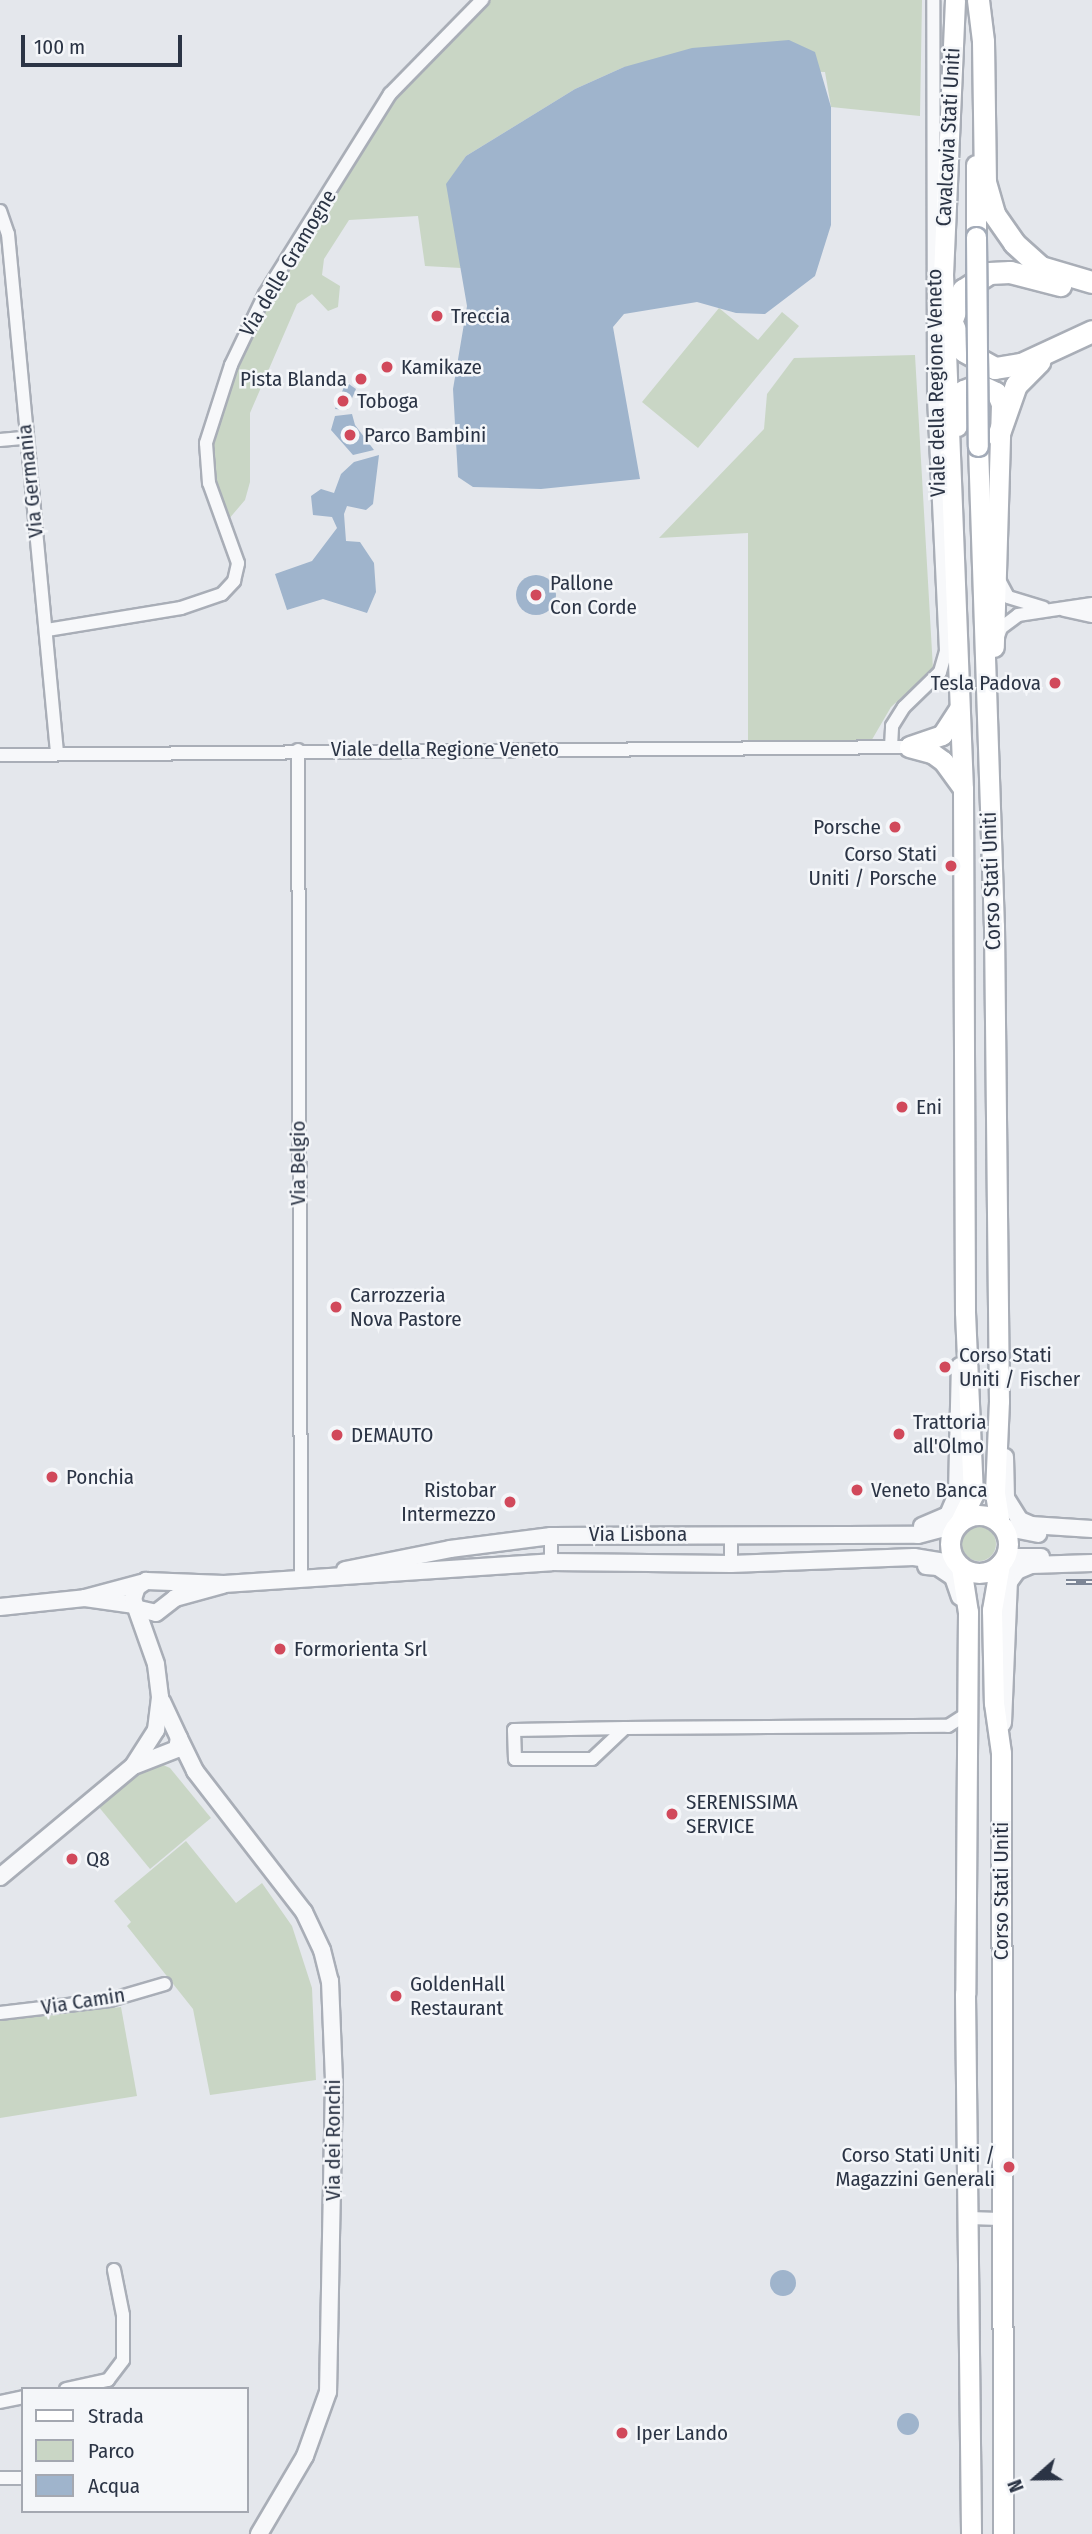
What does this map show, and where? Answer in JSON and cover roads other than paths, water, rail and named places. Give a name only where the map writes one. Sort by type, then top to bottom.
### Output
[{"type":"highway","points":[[977,0],[983,41],[985,181],[994,214],[1014,243],[1041,267],[1092,282]]},
{"type":"highway","points":[[1082,335],[1021,364],[995,368],[968,355],[953,321],[963,290],[989,273],[1010,272],[1050,284],[1092,288]]},
{"type":"highway","points":[[998,436],[1009,399],[1027,371],[1082,335]]},
{"type":"main road","name":"Cavalcavia Stati Uniti","points":[[943,274],[955,0]]},
{"type":"main road","points":[[958,486],[953,321],[963,0]]},
{"type":"main road","name":"Cavalcavia Stati Uniti","points":[[976,237],[977,0]]},
{"type":"main road","name":"Corso Stati Uniti","points":[[976,237],[978,446],[990,816],[999,1401],[995,1445],[1001,1525]]},
{"type":"main road","name":"Corso Stati Uniti","points":[[943,274],[963,790],[965,1311],[973,1495],[958,1523]]},
{"type":"main road","points":[[962,752],[957,407],[968,387],[986,385],[996,392],[1001,404],[998,436],[990,816]]},
{"type":"main road","points":[[900,747],[943,735],[959,709]]},
{"type":"main road","points":[[900,747],[932,753],[943,761],[963,790]]},
{"type":"main road","points":[[984,1515],[1001,1525],[1008,1545],[1000,1563],[981,1573],[960,1566],[949,1545],[958,1523],[984,1515]]},
{"type":"main road","name":"Corso Stati Uniti","points":[[1000,1563],[992,1610],[994,1703],[1001,1753],[1003,2534]]},
{"type":"main road","name":"Corso Stati Uniti","points":[[960,1566],[968,1595],[971,2534]]},
{"type":"street","name":"Via delle Gramogne","points":[[47,630],[181,608],[222,594],[234,581],[238,563],[209,483],[206,443],[231,365],[265,294],[390,94],[482,0]]},
{"type":"street","name":"Viale della Regione Veneto","points":[[0,755],[57,751],[900,747],[892,726],[940,672],[946,651],[934,398],[933,0]]},
{"type":"street","name":"Via Germania","points":[[0,211],[8,234],[25,438],[47,630],[57,751]]},
{"type":"street","points":[[0,440],[25,438]]},
{"type":"street","points":[[995,569],[1008,597],[1092,616]]},
{"type":"street","points":[[994,649],[1009,620],[1052,609],[1092,604]]},
{"type":"street","name":"Via Belgio","points":[[298,750],[301,1577]]},
{"type":"street","points":[[833,1535],[929,1525],[954,1507],[965,1311]]},
{"type":"street","points":[[999,1401],[1011,1512],[1031,1525],[1092,1530]]},
{"type":"street","name":"Via Lisbona","points":[[322,1576],[450,1549],[551,1536],[929,1534],[958,1523]]},
{"type":"street","points":[[1001,1525],[1031,1534],[1092,1530]]},
{"type":"street","points":[[732,1534],[732,1564]]},
{"type":"street","points":[[551,1536],[551,1562]]},
{"type":"street","points":[[1000,1563],[1015,1557],[1092,1560]]},
{"type":"street","name":"Via Lisbona","points":[[0,1607],[85,1598],[148,1582],[224,1584],[551,1562],[732,1564],[929,1558],[960,1566]]},
{"type":"street","points":[[1001,1753],[1009,1582],[1017,1571],[1031,1565],[1092,1560]]},
{"type":"street","points":[[889,1561],[938,1567],[953,1577],[960,1595],[960,1648],[968,1705],[947,1727]]},
{"type":"street","points":[[0,1877],[133,1766],[153,1735],[160,1697],[156,1664],[134,1593],[148,1582],[165,1591],[156,1664]]},
{"type":"street","name":"Via Lisbona","points":[[85,1598],[137,1607],[150,1614],[224,1584]]},
{"type":"street","name":"Via dei Ronchi","points":[[160,1697],[195,1771],[304,1912],[322,1950],[332,2007],[332,2355],[328,2392],[305,2456],[259,2534]]},
{"type":"street","points":[[133,1766],[177,1749],[178,1735],[167,1727],[153,1735]]},
{"type":"street","points":[[625,1728],[592,1759],[515,1759],[514,1730],[625,1728],[947,1727],[958,1731],[967,1745]]},
{"type":"street","points":[[153,1735],[165,1755]]},
{"type":"street","name":"Via dei Ronchi","points":[[165,1755],[195,1771]]},
{"type":"street","name":"Via Camin","points":[[0,2013],[110,2000],[165,1984]]},
{"type":"street","points":[[968,2218],[1001,2219]]},
{"type":"street","points":[[75,2387],[108,2380],[123,2360],[123,2315],[114,2270]]},
{"type":"street","points":[[0,2402],[21,2397]]},
{"type":"street","points":[[0,2478],[21,2478]]},
{"type":"water","points":[[789,40],[815,52],[831,107],[831,225],[815,276],[765,314],[736,313],[697,302],[624,314],[613,327],[640,479],[541,489],[473,487],[458,477],[453,389],[467,306],[446,184],[466,156],[575,89],[624,67],[692,48]]},
{"type":"water","name":"Toboga","points":[[346,382],[356,389],[347,410],[335,409]]},
{"type":"water","name":"Parco Bambini","points":[[352,414],[355,425],[374,450],[353,455],[331,430],[335,416]]},
{"type":"water","points":[[379,455],[373,504],[366,510],[347,506],[344,514],[346,541],[360,542],[374,563],[376,592],[367,613],[323,599],[287,610],[275,574],[312,561],[337,528],[332,517],[313,515],[311,496],[321,489],[334,493],[341,474],[354,462]]},
{"type":"water","name":"Pallone Con Corde","points":[[536,575],[550,581],[556,595],[550,609],[536,615],[522,609],[516,595],[522,581]]},
{"type":"water","points":[[783,2270],[792,2274],[796,2283],[792,2292],[783,2296],[774,2292],[770,2283],[774,2274]]},
{"type":"water","points":[[908,2413],[916,2416],[919,2424],[916,2432],[908,2435],[900,2432],[897,2424],[900,2416]]},
{"type":"railway","points":[[1066,1582],[1092,1582]]},
{"type":"place","name":"Treccia","points":[[437,316]]},
{"type":"place","name":"Kamikaze","points":[[387,367]]},
{"type":"place","name":"Pista Blanda","points":[[361,379]]},
{"type":"place","name":"Toboga","points":[[343,401]]},
{"type":"place","name":"Parco Bambini","points":[[350,435]]},
{"type":"place","name":"Pallone Con Corde","points":[[536,595]]},
{"type":"place","name":"Tesla Padova","points":[[1055,683]]},
{"type":"place","name":"Porsche","points":[[895,827]]},
{"type":"place","name":"Corso Stati Uniti / Porsche","points":[[951,866]]},
{"type":"place","name":"Eni","points":[[902,1107]]},
{"type":"place","name":"Carrozzeria Nova Pastore","points":[[336,1307]]},
{"type":"place","name":"Corso Stati Uniti / Fischer","points":[[945,1367]]},
{"type":"place","name":"Trattoria all'Olmo","points":[[899,1434]]},
{"type":"place","name":"DEMAUTO","points":[[337,1435]]},
{"type":"place","name":"Ponchia","points":[[52,1477]]},
{"type":"place","name":"Veneto Banca","points":[[857,1490]]},
{"type":"place","name":"Ristobar Intermezzo","points":[[510,1502]]},
{"type":"place","name":"Formorienta Srl","points":[[280,1649]]},
{"type":"place","name":"SERENISSIMA SERVICE","points":[[672,1814]]},
{"type":"place","name":"Q8","points":[[72,1859]]},
{"type":"place","name":"GoldenHall Restaurant","points":[[396,1996]]},
{"type":"place","name":"Corso Stati Uniti / Magazzini Generali","points":[[1009,2167]]},
{"type":"place","name":"Iper Lando","points":[[622,2433]]}]
